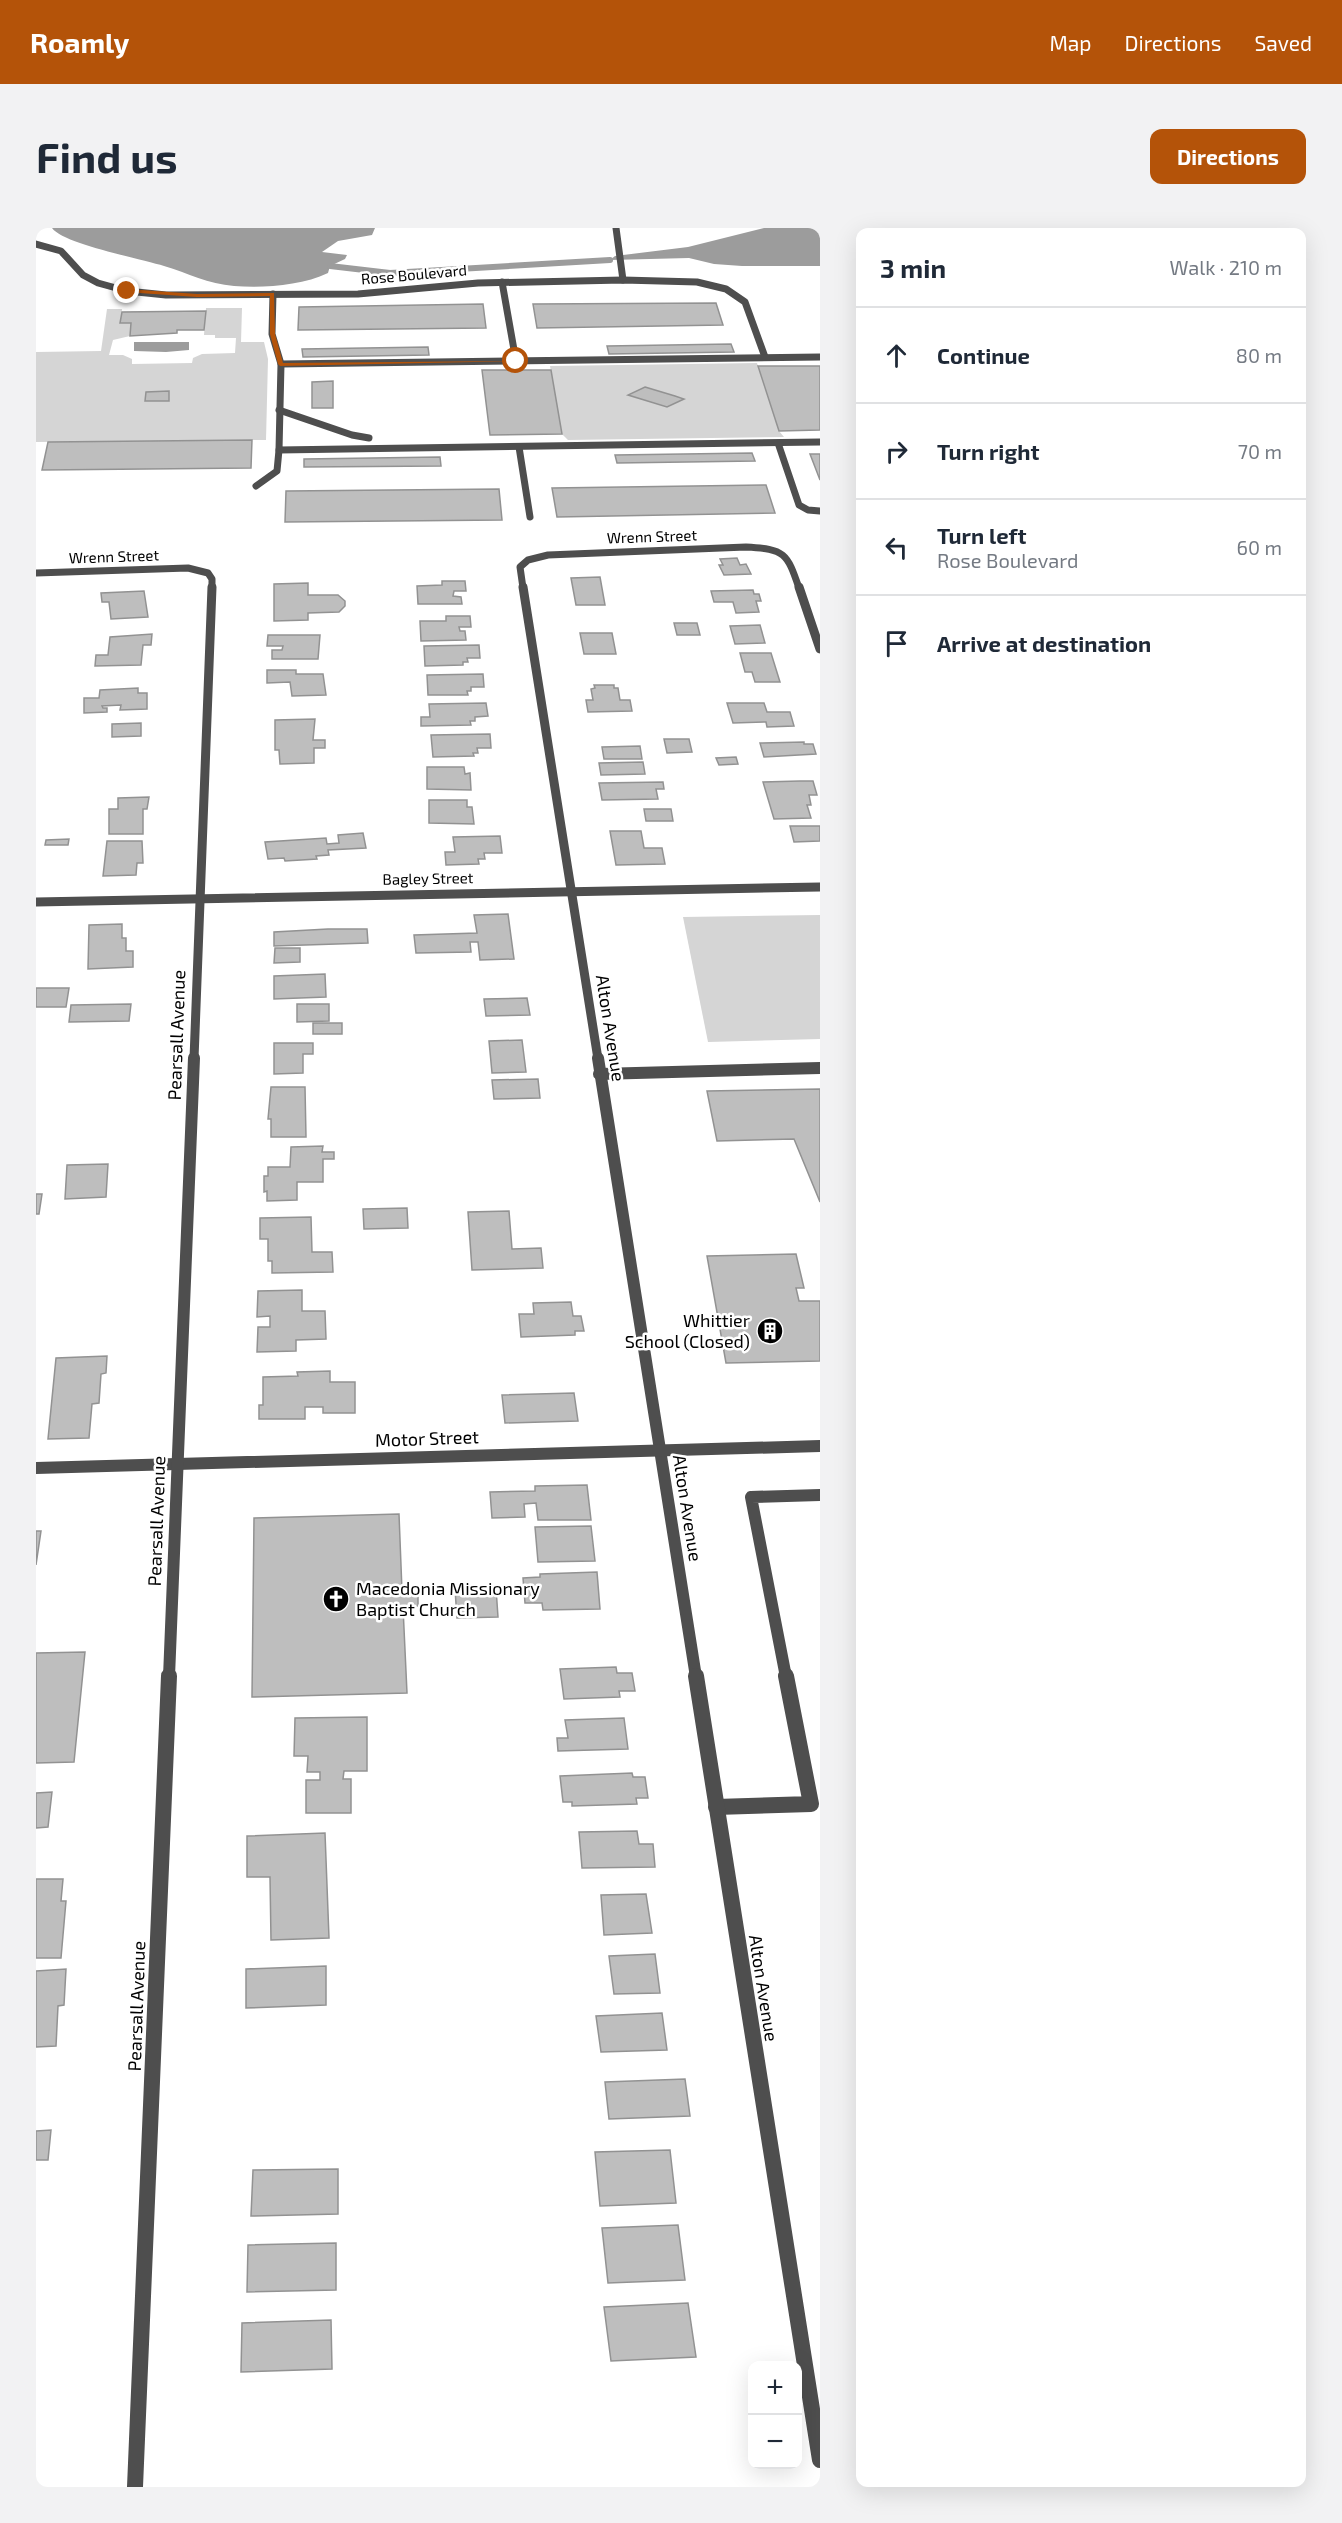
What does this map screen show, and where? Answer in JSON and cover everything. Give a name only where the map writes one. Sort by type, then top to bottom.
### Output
[{"type":"street","points":[[616,228],[619,265],[623,280]]},
{"type":"street","name":"Rose Boulevard","points":[[36,244],[61,251],[83,275],[110,287],[166,295],[358,294],[502,282],[623,280],[698,282],[738,295],[745,302],[765,357]]},
{"type":"street","points":[[502,282],[516,361]]},
{"type":"street","points":[[256,486],[277,471],[279,450],[280,364],[272,334],[273,294]]},
{"type":"street","points":[[280,364],[820,357]]},
{"type":"street","points":[[279,410],[352,435],[369,438]]},
{"type":"street","points":[[279,450],[820,442]]},
{"type":"street","points":[[778,443],[799,505],[808,510],[820,511]]},
{"type":"street","points":[[519,447],[530,517]]},
{"type":"street","name":"Wrenn Street","points":[[523,562],[548,555],[763,548],[783,554],[790,561],[820,649]]},
{"type":"street","name":"Alton Avenue","points":[[523,562],[519,570],[820,2460]]},
{"type":"street","name":"Wrenn Street","points":[[36,573],[193,568]]},
{"type":"street","name":"Pearsall Avenue","points":[[135,2487],[212,584],[210,575],[193,568]]},
{"type":"street","name":"Bagley Street","points":[[36,902],[820,887]]},
{"type":"street","points":[[599,1074],[820,1068]]},
{"type":"street","name":"Motor Street","points":[[36,1468],[820,1446]]},
{"type":"street","points":[[716,1807],[811,1804],[813,1780],[751,1497],[820,1495]]},
{"type":"shaded area","points":[[52,228],[375,228],[372,235],[338,241],[322,252],[347,255],[345,259],[330,266],[328,273],[306,281],[257,287],[225,285],[207,281],[164,266],[71,240]]},
{"type":"shaded area","points":[[764,228],[820,228],[820,266],[742,266],[714,264],[689,258],[610,260],[615,256],[688,247]]},
{"type":"shaded area","points":[[206,308],[242,308],[241,342],[264,342],[268,359],[266,440],[36,442],[36,352],[101,351],[107,309],[122,309],[121,323],[131,323],[130,336],[113,340],[109,355],[123,355],[132,359],[132,364],[192,363],[193,358],[202,354],[235,353],[236,338],[215,338],[215,335],[204,335]]},
{"type":"shaded area","points":[[134,342],[189,342],[189,350],[134,351]]},
{"type":"shaded area","points":[[757,363],[779,431],[784,437],[568,440],[562,434],[550,366]]},
{"type":"shaded area","points":[[820,915],[820,1039],[708,1042],[683,917]]},
{"type":"building","points":[[716,303],[723,325],[537,328],[533,304]]},
{"type":"building","points":[[483,304],[486,328],[298,330],[299,307]]},
{"type":"building","points":[[206,311],[204,330],[177,330],[177,333],[130,336],[131,323],[120,323],[122,312]]},
{"type":"building","points":[[731,344],[734,352],[609,354],[607,346]]},
{"type":"building","points":[[428,347],[429,355],[303,357],[302,349]]},
{"type":"building","points":[[758,366],[820,366],[820,430],[779,431]]},
{"type":"building","points":[[482,370],[551,370],[562,434],[490,435]]},
{"type":"building","points":[[333,381],[333,408],[312,408],[312,382]]},
{"type":"building","points":[[645,387],[684,399],[667,407],[628,395]]},
{"type":"building","points":[[169,391],[169,401],[145,401],[146,392]]},
{"type":"building","points":[[252,440],[251,468],[42,470],[48,442]]},
{"type":"building","points":[[752,453],[755,461],[617,463],[615,455]]},
{"type":"building","points":[[810,454],[820,454],[820,480]]},
{"type":"building","points":[[440,457],[441,466],[304,467],[304,459]]},
{"type":"building","points":[[766,485],[775,513],[557,517],[552,488]]},
{"type":"building","points":[[499,489],[502,520],[285,522],[286,491]]},
{"type":"building","points":[[737,558],[740,565],[746,564],[751,574],[724,575],[719,565],[723,565],[720,559]]},
{"type":"building","points":[[600,577],[605,605],[576,605],[571,578]]},
{"type":"building","points":[[442,581],[465,581],[466,591],[454,591],[453,596],[461,597],[462,604],[418,604],[417,586],[442,585]]},
{"type":"building","points":[[308,583],[308,595],[338,595],[345,601],[345,606],[339,612],[308,613],[308,620],[274,621],[274,584]]},
{"type":"building","points":[[753,590],[754,594],[759,594],[761,601],[756,601],[759,612],[736,613],[733,602],[714,602],[711,591]]},
{"type":"building","points":[[144,591],[148,617],[111,619],[109,602],[102,602],[101,593]]},
{"type":"building","points":[[446,616],[470,616],[471,627],[459,627],[460,631],[465,631],[466,640],[421,641],[420,621],[446,621]]},
{"type":"building","points":[[674,623],[697,623],[700,635],[677,635]]},
{"type":"building","points":[[760,625],[765,643],[735,644],[730,626]]},
{"type":"building","points":[[580,633],[612,633],[616,654],[584,654]]},
{"type":"building","points":[[152,634],[151,645],[143,645],[141,665],[95,666],[96,655],[108,655],[110,637]]},
{"type":"building","points":[[268,635],[320,635],[318,659],[272,659],[272,650],[282,650],[283,646],[267,646]]},
{"type":"building","points":[[479,645],[480,658],[467,658],[468,662],[463,662],[463,665],[425,666],[424,646]]},
{"type":"building","points":[[740,653],[771,653],[780,682],[755,682],[752,672],[745,672]]},
{"type":"building","points":[[267,670],[296,670],[296,674],[323,674],[326,695],[292,696],[290,682],[267,683]]},
{"type":"building","points":[[483,674],[484,687],[471,687],[471,691],[467,691],[468,695],[428,695],[427,675]]},
{"type":"building","points":[[594,685],[614,685],[614,688],[618,688],[620,700],[630,700],[632,711],[588,712],[586,700],[593,700],[591,689],[595,688]]},
{"type":"building","points":[[138,688],[138,693],[147,693],[147,709],[120,710],[121,705],[102,706],[107,708],[107,712],[84,713],[84,698],[99,698],[100,690]]},
{"type":"building","points":[[486,703],[488,716],[475,717],[475,721],[470,721],[471,725],[421,726],[421,717],[430,717],[429,704]]},
{"type":"building","points":[[727,703],[764,703],[767,712],[790,712],[794,726],[767,727],[766,722],[733,723]]},
{"type":"building","points":[[315,719],[313,740],[325,740],[325,748],[314,748],[314,763],[280,764],[279,750],[275,750],[275,720]]},
{"type":"building","points":[[141,723],[141,736],[112,737],[112,724]]},
{"type":"building","points":[[490,734],[491,748],[477,748],[478,753],[473,753],[474,756],[433,757],[431,735]]},
{"type":"building","points":[[664,739],[689,739],[692,752],[667,753]]},
{"type":"building","points":[[804,742],[804,744],[813,744],[816,754],[764,757],[760,743]]},
{"type":"building","points":[[640,746],[642,759],[604,759],[602,747]]},
{"type":"building","points":[[736,757],[738,764],[719,765],[716,758]]},
{"type":"building","points":[[643,762],[645,774],[601,775],[599,763]]},
{"type":"building","points":[[427,767],[464,767],[465,774],[470,773],[471,790],[427,789]]},
{"type":"building","points":[[813,781],[817,795],[809,795],[811,805],[807,805],[811,818],[774,819],[763,782]]},
{"type":"building","points":[[663,782],[664,789],[656,789],[658,799],[602,800],[599,783]]},
{"type":"building","points":[[149,797],[147,809],[143,809],[143,834],[109,834],[109,809],[118,809],[118,798]]},
{"type":"building","points":[[429,800],[467,800],[467,807],[472,807],[474,824],[429,823]]},
{"type":"building","points":[[644,809],[671,809],[673,821],[646,821]]},
{"type":"building","points":[[790,826],[820,826],[820,841],[794,842]]},
{"type":"building","points":[[610,831],[641,831],[644,848],[662,848],[665,864],[616,865]]},
{"type":"building","points":[[363,833],[366,848],[328,850],[329,855],[316,856],[317,859],[285,861],[284,858],[268,859],[265,842],[326,838],[327,844],[339,843],[338,835]]},
{"type":"building","points":[[500,836],[502,853],[484,853],[485,859],[478,859],[479,864],[446,865],[445,852],[455,852],[453,837]]},
{"type":"building","points":[[69,839],[68,845],[45,845],[46,840]]},
{"type":"building","points":[[107,841],[142,841],[143,863],[137,863],[136,875],[103,876]]},
{"type":"building","points":[[508,914],[514,959],[480,960],[478,942],[470,942],[471,952],[416,953],[414,935],[477,933],[474,915]]},
{"type":"building","points":[[122,924],[122,938],[126,938],[126,951],[133,951],[133,967],[88,969],[89,925]]},
{"type":"building","points":[[367,929],[368,943],[274,946],[274,932]]},
{"type":"building","points":[[275,948],[300,948],[300,962],[274,963]]},
{"type":"building","points":[[325,974],[326,997],[274,999],[274,976]]},
{"type":"building","points":[[36,988],[69,988],[66,1007],[36,1007]]},
{"type":"building","points":[[527,998],[530,1015],[486,1016],[484,999]]},
{"type":"building","points":[[131,1004],[129,1021],[69,1022],[71,1005]]},
{"type":"building","points":[[297,1004],[329,1004],[329,1021],[297,1022]]},
{"type":"building","points":[[313,1023],[342,1023],[342,1034],[313,1034]]},
{"type":"building","points":[[522,1040],[526,1072],[492,1073],[489,1041]]},
{"type":"building","points":[[274,1043],[313,1043],[313,1054],[303,1054],[303,1073],[274,1074]]},
{"type":"building","points":[[538,1079],[540,1098],[494,1099],[492,1080]]},
{"type":"building","points":[[271,1087],[305,1087],[306,1137],[271,1137],[271,1119],[268,1119]]},
{"type":"building","points":[[820,1089],[820,1202],[794,1139],[717,1141],[707,1091]]},
{"type":"building","points":[[323,1146],[322,1152],[334,1152],[334,1159],[323,1159],[323,1182],[297,1182],[297,1200],[267,1201],[267,1191],[264,1192],[264,1176],[268,1176],[268,1167],[290,1167],[291,1147]]},
{"type":"building","points":[[108,1164],[106,1197],[65,1199],[67,1165]]},
{"type":"building","points":[[36,1194],[42,1194],[39,1214],[36,1214]]},
{"type":"building","points":[[407,1208],[408,1228],[364,1229],[363,1209]]},
{"type":"building","points":[[509,1211],[512,1249],[541,1248],[543,1268],[472,1270],[468,1212]]},
{"type":"building","points":[[311,1217],[312,1252],[332,1252],[333,1272],[272,1273],[272,1261],[268,1261],[268,1239],[260,1239],[260,1218]]},
{"type":"building","name":"Whittier School (Closed)","points":[[796,1254],[804,1288],[796,1288],[799,1301],[820,1301],[820,1361],[726,1363],[707,1256]]},
{"type":"building","points":[[302,1290],[302,1311],[325,1311],[326,1339],[296,1340],[296,1351],[257,1352],[258,1327],[270,1327],[270,1316],[257,1317],[258,1291]]},
{"type":"building","points":[[571,1302],[573,1316],[581,1316],[584,1331],[575,1331],[575,1335],[521,1337],[519,1314],[534,1314],[533,1303]]},
{"type":"building","points":[[107,1356],[106,1373],[101,1374],[99,1403],[92,1404],[89,1438],[48,1439],[56,1358]]},
{"type":"building","points":[[330,1371],[330,1382],[355,1382],[355,1413],[323,1413],[323,1407],[305,1407],[305,1419],[259,1419],[259,1405],[263,1405],[263,1377],[298,1376],[297,1372]]},
{"type":"building","points":[[574,1393],[578,1421],[505,1423],[502,1395]]},
{"type":"building","points":[[587,1485],[591,1520],[538,1520],[536,1503],[524,1504],[525,1517],[492,1518],[490,1492],[535,1491],[535,1486]]},
{"type":"building","name":"Macedonia Missionary Baptist Church","points":[[399,1514],[402,1591],[418,1591],[418,1606],[403,1607],[407,1693],[252,1697],[254,1518]]},
{"type":"building","points":[[591,1526],[595,1561],[538,1562],[535,1527]]},
{"type":"building","points":[[36,1531],[41,1531],[36,1565]]},
{"type":"building","points":[[597,1572],[600,1609],[543,1610],[542,1603],[525,1603],[523,1578],[540,1577],[540,1574]]},
{"type":"building","points":[[496,1588],[498,1617],[457,1618],[455,1589]]},
{"type":"building","points":[[85,1652],[74,1762],[36,1763],[36,1653]]},
{"type":"building","points":[[616,1667],[617,1673],[632,1673],[635,1691],[619,1691],[620,1697],[564,1699],[560,1669]]},
{"type":"building","points":[[367,1717],[367,1771],[344,1771],[343,1779],[351,1779],[351,1813],[306,1813],[306,1780],[320,1780],[320,1772],[307,1772],[308,1756],[294,1756],[295,1718]]},
{"type":"building","points":[[624,1718],[628,1749],[558,1751],[557,1738],[568,1738],[565,1720]]},
{"type":"building","points":[[632,1773],[633,1777],[645,1777],[648,1798],[636,1798],[637,1804],[572,1806],[572,1802],[563,1802],[560,1776]]},
{"type":"building","points":[[52,1792],[48,1827],[36,1828],[36,1793]]},
{"type":"building","points":[[637,1831],[639,1844],[653,1844],[655,1867],[582,1868],[579,1832]]},
{"type":"building","points":[[325,1833],[329,1938],[271,1940],[270,1877],[247,1877],[247,1836]]},
{"type":"building","points":[[36,1879],[63,1879],[61,1901],[66,1901],[61,1958],[36,1958]]},
{"type":"building","points":[[646,1894],[652,1933],[604,1935],[601,1895]]},
{"type":"building","points":[[655,1954],[660,1993],[614,1994],[609,1956]]},
{"type":"building","points":[[326,1966],[326,2005],[246,2008],[246,1969]]},
{"type":"building","points":[[66,1969],[64,2005],[58,2006],[56,2046],[36,2047],[36,1971]]},
{"type":"building","points":[[662,2013],[667,2050],[601,2052],[596,2016]]},
{"type":"building","points":[[685,2079],[690,2116],[609,2119],[605,2082]]},
{"type":"building","points":[[51,2130],[48,2160],[36,2160],[36,2131]]},
{"type":"building","points":[[670,2150],[676,2203],[600,2206],[595,2152]]},
{"type":"building","points":[[338,2169],[338,2214],[251,2216],[253,2170]]},
{"type":"building","points":[[678,2225],[685,2280],[608,2283],[602,2228]]},
{"type":"building","points":[[336,2243],[336,2290],[247,2292],[248,2245]]},
{"type":"building","points":[[688,2303],[696,2357],[611,2361],[604,2307]]},
{"type":"building","points":[[331,2320],[332,2369],[241,2372],[242,2323]]},
{"type":"waterway","points":[[330,266],[390,273],[610,260]]},
{"type":"place","name":"Whittier School (Closed)","points":[[770,1331]]},
{"type":"place","name":"Macedonia Missionary Baptist Church","points":[[336,1599]]},
{"type":"route","points":[[127,291],[197,296],[273,294],[272,334],[280,364],[516,361]]}]
